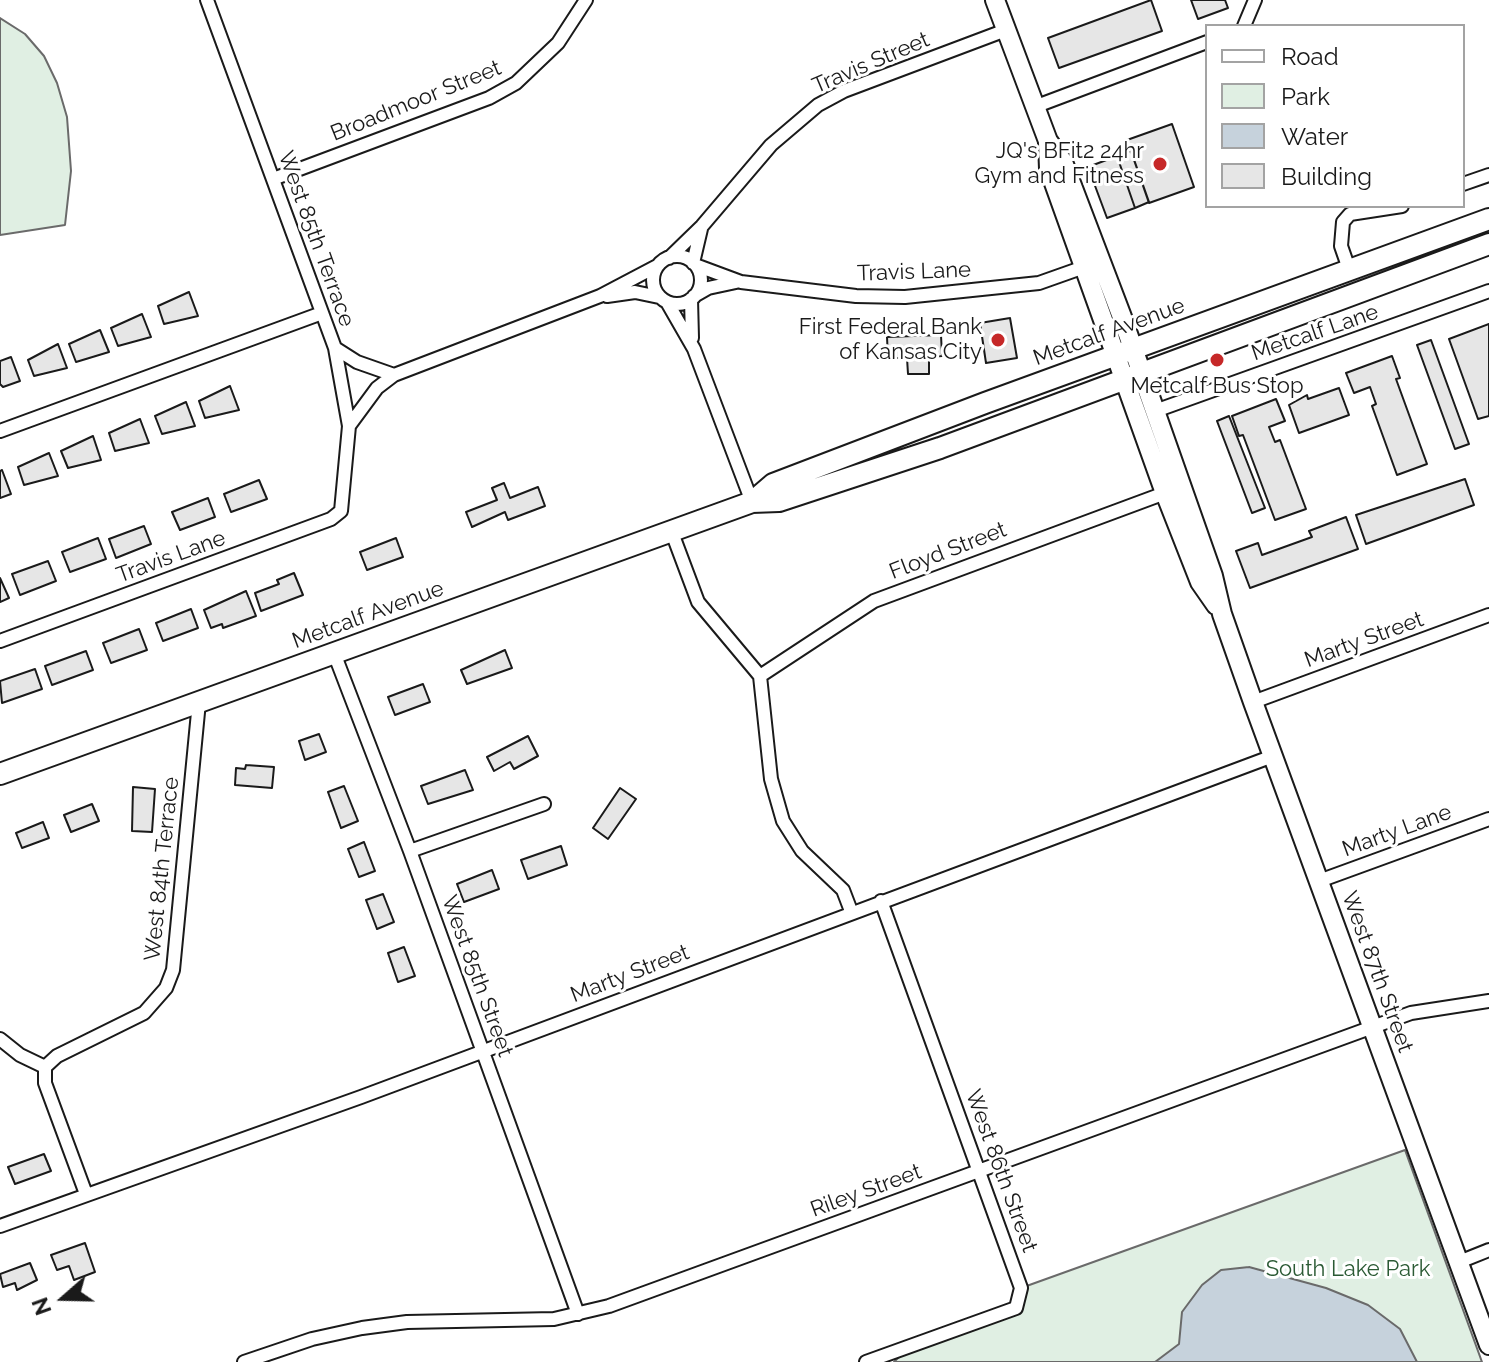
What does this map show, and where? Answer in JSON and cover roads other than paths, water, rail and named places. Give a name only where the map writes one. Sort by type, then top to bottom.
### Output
[{"type":"main road","name":"Metcalf Avenue","points":[[752,502],[773,484],[1489,219]]},
{"type":"main road","name":"Metcalf Avenue","points":[[0,774],[671,530],[752,502],[793,496],[940,448],[1489,244]]},
{"type":"street","name":"West 85th Terrace","points":[[207,0],[335,348],[349,426],[345,499]]},
{"type":"street","name":"Broadmoor Street","points":[[273,179],[489,98],[516,83],[558,43],[586,0]]},
{"type":"street","name":"West 87th Street","points":[[995,0],[1048,141],[1063,162],[1133,376],[1165,493],[1200,582],[1222,614]]},
{"type":"street","points":[[1245,24],[1255,0]]},
{"type":"street","name":"Travis Street","points":[[669,258],[702,226],[771,145],[818,105],[844,91],[1006,30]]},
{"type":"street","points":[[1034,107],[1205,43]]},
{"type":"street","name":"West 87th Street","points":[[1048,141],[1049,169],[1125,353]]},
{"type":"street","points":[[1465,183],[1489,175]]},
{"type":"street","points":[[1349,269],[1341,246],[1343,222],[1350,214],[1389,208]]},
{"type":"street","name":"Travis Street","points":[[696,264],[702,226]]},
{"type":"street","points":[[349,426],[377,388],[394,375],[600,296],[669,258],[683,258],[696,264],[700,281],[692,297],[689,316],[694,349]]},
{"type":"street","name":"Travis Lane","points":[[696,264],[741,282],[856,296],[905,297],[1039,283],[1087,266]]},
{"type":"street","points":[[657,266],[653,280],[694,349],[752,502]]},
{"type":"street","name":"Travis Lane","points":[[692,297],[708,288],[741,282]]},
{"type":"street","name":"Metcalf Lane","points":[[1155,411],[1489,291]]},
{"type":"street","points":[[600,296],[635,292],[681,304],[692,297]]},
{"type":"street","points":[[0,431],[322,313]]},
{"type":"street","points":[[335,348],[357,362],[394,375]]},
{"type":"street","name":"West 87th Street","points":[[1133,376],[1155,411],[1253,702],[1489,1345]]},
{"type":"street","name":"Floyd Street","points":[[760,676],[874,601],[1165,493]]},
{"type":"street","name":"Travis Lane","points":[[0,641],[331,519],[341,511],[345,499]]},
{"type":"street","points":[[671,530],[698,602],[760,676],[771,779],[783,821],[802,851],[843,890],[851,911]]},
{"type":"street","name":"Marty Street","points":[[1253,702],[1489,615]]},
{"type":"street","name":"West 85th Street","points":[[334,653],[410,851],[578,1314]]},
{"type":"street","name":"West 84th Terrace","points":[[45,1067],[57,1056],[144,1013],[166,988],[173,970],[199,702]]},
{"type":"street","name":"Marty Street","points":[[0,1226],[482,1051],[1273,756]]},
{"type":"street","points":[[410,851],[544,804]]},
{"type":"street","name":"Marty Lane","points":[[1319,881],[1489,819]]},
{"type":"street","name":"West 86th Street","points":[[868,1362],[1016,1308],[1021,1288],[881,901]]},
{"type":"street","name":"Riley Street","points":[[244,1362],[312,1339],[362,1328],[407,1322],[541,1320],[578,1314],[1371,1027],[1429,1008],[1489,1001]]},
{"type":"street","points":[[0,1039],[20,1055],[45,1067],[45,1083],[86,1194]]},
{"type":"street","points":[[1459,1262],[1489,1250]]},
{"type":"water","points":[[1249,1267],[1326,1288],[1368,1305],[1400,1329],[1417,1362],[1155,1362],[1179,1344],[1182,1312],[1202,1285],[1221,1270]]},
{"type":"place","name":"JQ's BFit2 24hr Gym and Fitness","points":[[1160,164]]},
{"type":"place","name":"First Federal Bank of Kansas City","points":[[998,340]]},
{"type":"place","name":"Metcalf Bus Stop","points":[[1217,360]]},
{"type":"park label","name":"South Lake Park","points":[[1348,1269]]}]
